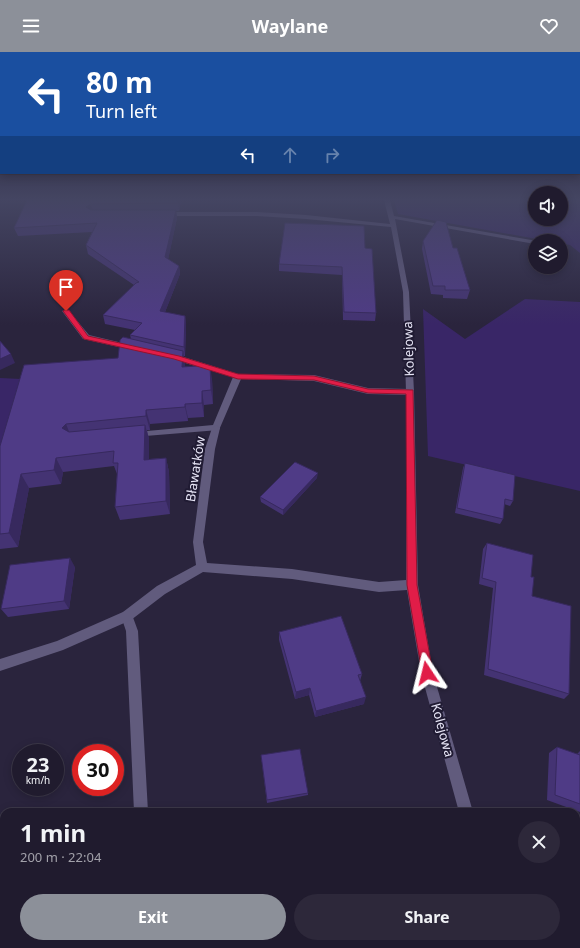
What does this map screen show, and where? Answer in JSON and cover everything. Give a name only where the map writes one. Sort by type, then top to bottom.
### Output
[{"type":"street","name":"Kolejowa","points":[[397,242],[406,292],[410,392],[412,585],[427,673],[465,808]]},
{"type":"street","points":[[66,311],[86,337],[139,349]]},
{"type":"street","points":[[161,354],[238,376],[314,378],[368,391],[410,392]]},
{"type":"street","name":"Bławatków","points":[[202,567],[198,542],[210,449],[216,428],[238,376]]},
{"type":"street","points":[[128,436],[216,428]]},
{"type":"street","points":[[0,665],[59,646],[127,616],[161,590],[202,567],[292,574],[379,587],[412,585]]},
{"type":"street","points":[[127,616],[132,631],[141,808]]},
{"type":"shaded area","points":[[568,242],[580,242],[580,253],[568,245]]},
{"type":"shaded area","points":[[525,299],[580,302],[580,491],[428,456],[423,309],[465,339]]},
{"type":"shaded area","points":[[0,378],[21,379],[0,464]]},
{"type":"building","points":[[88,242],[169,242],[165,257],[179,266],[160,311],[185,316],[184,347],[130,335],[142,323],[103,315],[136,283],[139,282],[86,245]]},
{"type":"building","points":[[282,242],[365,242],[365,248],[372,249],[376,313],[344,312],[342,267],[279,264]]},
{"type":"building","points":[[423,242],[451,242],[453,248],[457,248],[470,290],[445,290],[445,286],[433,286]]},
{"type":"building","points":[[123,337],[183,351],[182,367],[210,365],[211,390],[202,391],[202,403],[185,404],[185,407],[146,410],[146,416],[66,424],[62,428],[69,432],[145,425],[144,460],[166,458],[166,501],[115,507],[118,463],[113,463],[114,451],[56,458],[54,470],[21,474],[9,533],[0,534],[0,446],[24,365],[118,358],[120,340]]},
{"type":"building","points":[[0,341],[11,354],[0,359]]},
{"type":"building","points":[[295,462],[318,473],[283,510],[260,497]]},
{"type":"building","points":[[465,463],[515,475],[513,501],[505,499],[503,519],[457,508]]},
{"type":"building","points":[[487,543],[533,555],[531,577],[534,577],[532,596],[571,606],[569,694],[488,669],[496,582],[482,578]]},
{"type":"building","points":[[70,558],[64,601],[1,609],[10,565]]},
{"type":"building","points":[[341,616],[362,674],[358,675],[366,697],[316,711],[310,688],[296,692],[279,632]]},
{"type":"building","points":[[557,747],[580,755],[580,804],[555,795]]},
{"type":"building","points":[[300,749],[308,793],[267,800],[261,755]]},
{"type":"route","points":[[66,311],[86,337],[176,358],[238,376],[314,378],[368,391],[410,392],[412,585],[427,673]]}]
